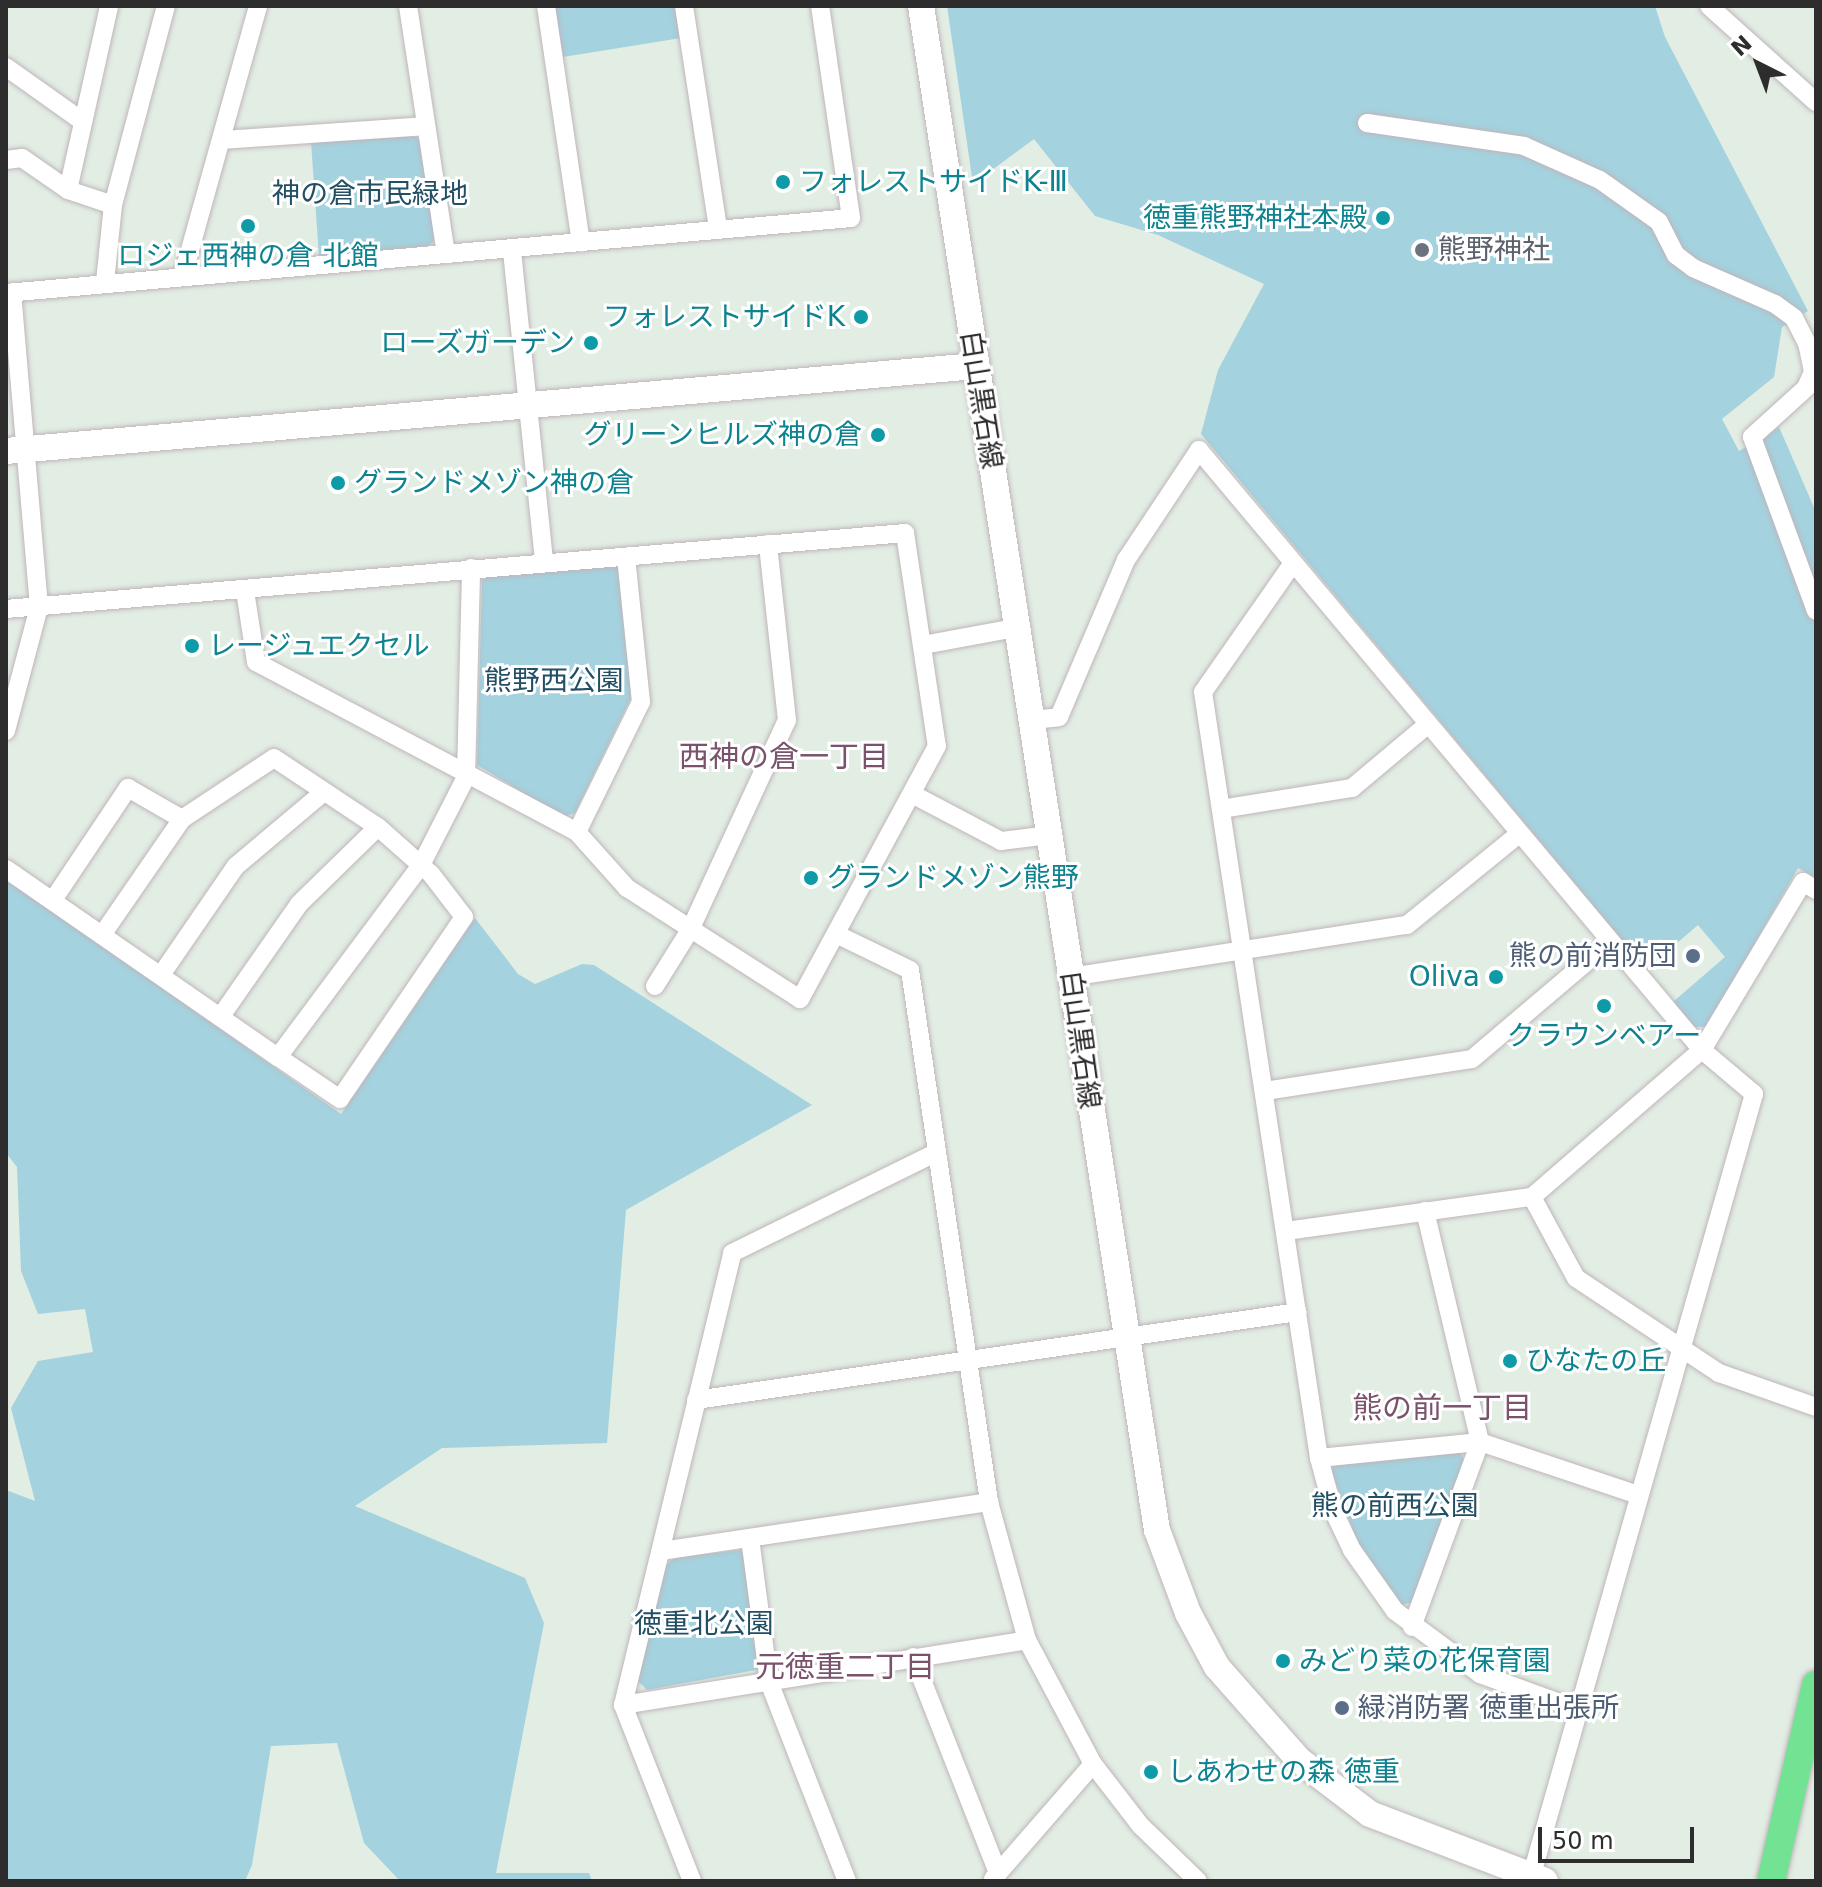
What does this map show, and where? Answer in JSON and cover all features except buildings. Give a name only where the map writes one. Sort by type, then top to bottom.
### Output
[{"type":"main road","points":[[1771,1881],[1812,1722],[1816,1685]]},
{"type":"street","points":[[68,190],[109,6]]},
{"type":"street","points":[[105,282],[113,205],[166,6]]},
{"type":"street","points":[[183,275],[258,6]]},
{"type":"street","points":[[408,6],[446,254]]},
{"type":"street","points":[[546,6],[581,242]]},
{"type":"street","points":[[684,6],[718,229]]},
{"type":"street","points":[[6,731],[39,607],[16,450],[9,292],[183,275],[512,251],[851,218],[820,6]]},
{"type":"street","name":"白山黒石線","points":[[921,6],[1124,1340],[1157,1530],[1188,1613],[1217,1667],[1299,1760],[1370,1814],[1536,1880]]},
{"type":"street","points":[[1709,6],[1816,102]]},
{"type":"street","points":[[6,67],[82,121]]},
{"type":"street","points":[[1367,123],[1524,146],[1600,180],[1659,222],[1676,255],[1693,268],[1794,318],[1807,343],[1813,372],[1806,388],[1752,437],[1816,611]]},
{"type":"street","points":[[222,140],[426,126]]},
{"type":"street","points":[[6,160],[22,158],[68,190],[113,205]]},
{"type":"street","points":[[512,251],[544,560]]},
{"type":"street","points":[[16,450],[976,366]]},
{"type":"street","points":[[1032,720],[1059,717],[1126,560],[1199,450],[1702,1050],[1750,1088],[1755,1100],[1724,1186],[1579,1710],[1536,1880]]},
{"type":"street","points":[[6,609],[245,591],[544,560],[626,557],[905,533],[937,746],[800,999],[627,888],[577,832],[466,777],[256,662],[245,591]]},
{"type":"street","points":[[655,986],[690,930],[787,720],[768,544]]},
{"type":"street","points":[[577,832],[641,702],[626,557]]},
{"type":"street","points":[[1293,563],[1203,692],[1319,1458],[1333,1510],[1352,1550],[1370,1581],[1412,1627],[1480,1674],[1579,1710]]},
{"type":"street","points":[[278,1057],[421,865],[466,777],[471,568]]},
{"type":"street","points":[[923,645],[1016,628]]},
{"type":"street","points":[[1221,809],[1352,788],[1427,725]]},
{"type":"street","points":[[6,869],[340,1099],[464,917],[421,865],[378,827],[274,758],[182,819],[102,935]]},
{"type":"street","points":[[53,900],[128,788],[182,819]]},
{"type":"street","points":[[161,975],[236,866],[324,792]]},
{"type":"street","points":[[912,794],[1001,841],[1049,835]]},
{"type":"street","points":[[221,1016],[299,904],[378,827]]},
{"type":"street","points":[[1070,977],[1407,925],[1519,834]]},
{"type":"street","points":[[1286,1231],[1532,1197],[1702,1050],[1803,882],[1816,890]]},
{"type":"street","points":[[836,934],[910,970],[989,1502],[1027,1640],[1093,1764],[1141,1826],[1196,1880]]},
{"type":"street","points":[[1265,1091],[1472,1059],[1610,942]]},
{"type":"street","points":[[692,1881],[623,1705],[732,1253],[935,1153]]},
{"type":"street","points":[[1532,1197],[1576,1278],[1719,1373],[1816,1407]]},
{"type":"street","points":[[1412,1627],[1480,1442],[1425,1211]]},
{"type":"street","points":[[696,1400],[1124,1340],[1298,1312]]},
{"type":"street","points":[[1319,1458],[1480,1442],[1638,1495]]},
{"type":"street","points":[[661,1551],[989,1502]]},
{"type":"street","points":[[750,1538],[769,1682],[847,1881]]},
{"type":"street","points":[[623,1705],[1027,1640]]},
{"type":"street","points":[[913,1657],[994,1877],[1093,1764]]},
{"type":"green space","points":[[555,6],[676,6],[681,38],[563,57]]},
{"type":"green space","points":[[947,6],[1655,6],[1665,37],[1808,311],[1782,327],[1774,377],[1722,419],[1739,451],[1779,427],[1816,512],[1816,878],[1798,868],[1707,1027],[1694,1027],[1673,1002],[1725,957],[1698,925],[1669,950],[1660,939],[1637,958],[1201,434],[1218,370],[1264,284],[1158,235],[1095,216],[1034,139],[973,184]]},
{"type":"green space","name":"神の倉市民緑地","points":[[409,134],[421,140],[436,239],[429,246],[319,256],[311,142]]},
{"type":"green space","name":"熊野西公園","points":[[612,563],[619,569],[633,694],[575,813],[564,817],[477,765],[482,581],[491,572]]},
{"type":"green space","points":[[6,878],[341,1114],[475,918],[518,974],[535,984],[582,964],[594,965],[812,1105],[626,1210],[607,1443],[442,1448],[355,1506],[525,1578],[544,1623],[496,1873],[589,1873],[592,1881],[400,1881],[364,1843],[337,1743],[271,1746],[252,1865],[245,1881],[6,1881],[6,1490],[35,1501],[11,1408],[38,1361],[93,1352],[85,1309],[38,1314],[21,1271],[17,1167],[6,1153]]},
{"type":"green space","name":"熊の前西公園","points":[[1459,1451],[1465,1461],[1414,1602],[1401,1605],[1359,1547],[1331,1470],[1337,1462]]},
{"type":"green space","name":"徳重北公園","points":[[740,1550],[747,1556],[761,1669],[647,1690],[638,1681],[665,1566],[674,1558]]},
{"type":"place","name":"フォレストサイドK-Ⅲ","points":[[783,182]]},
{"type":"place","name":"徳重熊野神社本殿","points":[[1383,218]]},
{"type":"place","name":"ロジェ西神の倉 北館","points":[[248,226]]},
{"type":"place","name":"熊野神社","points":[[1422,250]]},
{"type":"place","name":"フォレストサイドK","points":[[861,317]]},
{"type":"place","name":"ローズガーデン","points":[[591,343]]},
{"type":"place","name":"グリーンヒルズ神の倉","points":[[878,435]]},
{"type":"place","name":"グランドメゾン神の倉","points":[[338,483]]},
{"type":"place","name":"レージュエクセル","points":[[192,646]]},
{"type":"place","name":"グランドメゾン熊野","points":[[811,878]]},
{"type":"place","name":"熊の前消防団","points":[[1693,956]]},
{"type":"place","name":"Oliva","points":[[1496,977]]},
{"type":"place","name":"クラウンベアー","points":[[1604,1006]]},
{"type":"place","name":"ひなたの丘","points":[[1510,1361]]},
{"type":"place","name":"みどり菜の花保育園","points":[[1283,1661]]},
{"type":"place","name":"緑消防署 徳重出張所","points":[[1342,1708]]},
{"type":"place","name":"しあわせの森 徳重","points":[[1151,1772]]},
{"type":"district","name":"西神の倉一丁目","points":[[784,757]]},
{"type":"district","name":"熊の前一丁目","points":[[1442,1408]]},
{"type":"district","name":"元徳重二丁目","points":[[845,1667]]}]
